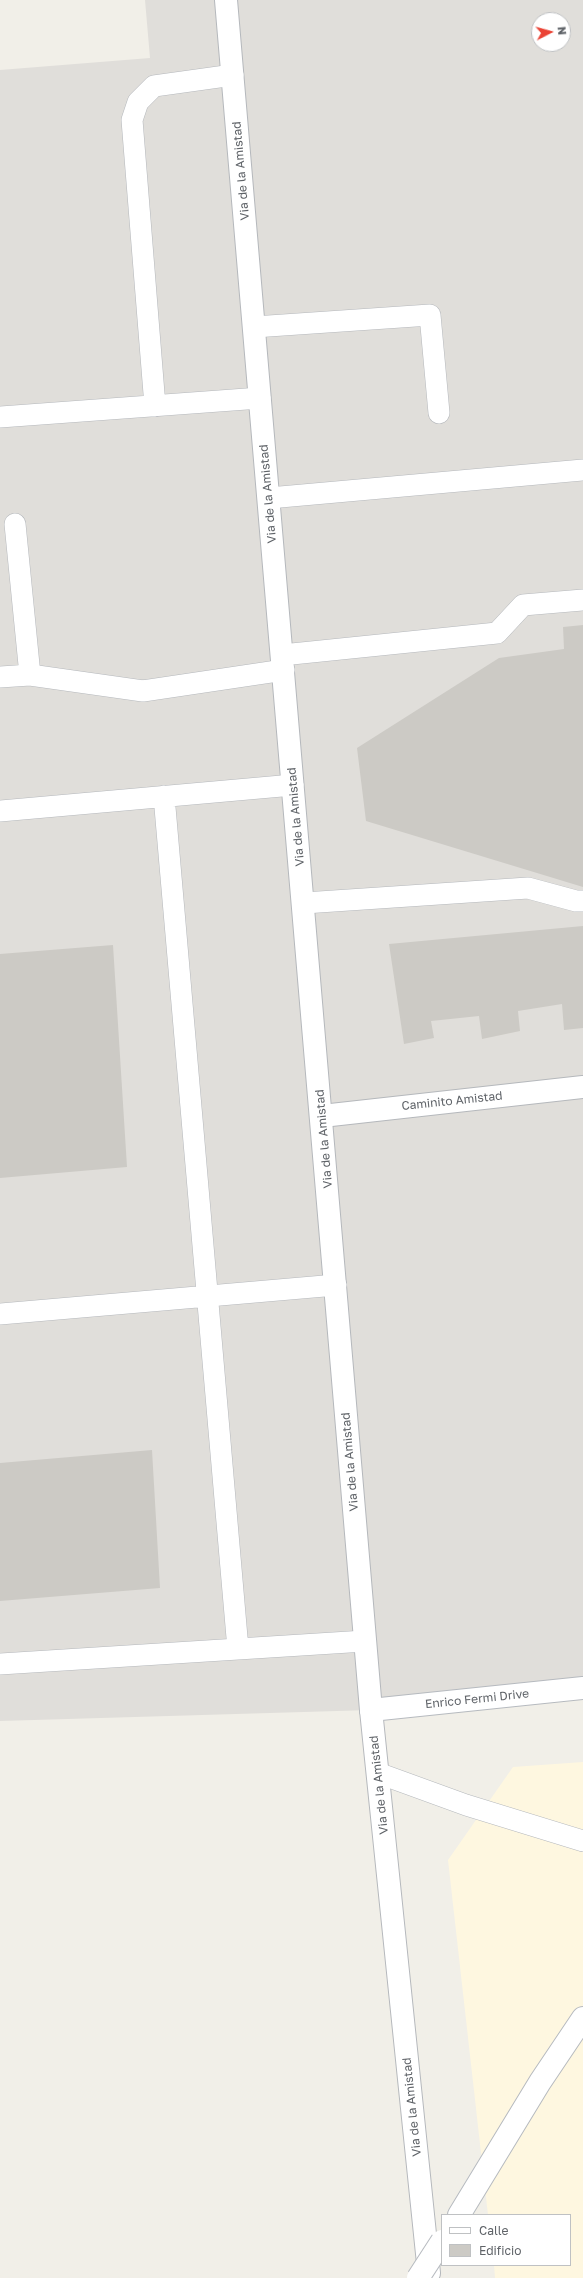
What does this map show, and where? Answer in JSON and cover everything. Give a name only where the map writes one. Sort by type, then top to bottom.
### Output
[{"type":"street","name":"Via de la Amistad","points":[[226,0],[304,903],[371,1710],[430,2278]]},
{"type":"street","name":"Caminito Amistad","points":[[322,1116],[583,1087]]},
{"type":"street","name":"Enrico Fermi Drive","points":[[371,1710],[583,1688]]},
{"type":"street","points":[[459,2214],[497,2156],[540,2082],[583,2018]]},
{"type":"street","points":[[418,2278],[441,2243]]},
{"type":"lane","points":[[155,406],[132,120],[138,102],[154,86],[233,75]]},
{"type":"lane","points":[[254,327],[430,315],[439,412]]},
{"type":"lane","points":[[0,417],[260,398]]},
{"type":"lane","points":[[269,498],[583,470]]},
{"type":"lane","points":[[15,524],[30,675]]},
{"type":"lane","points":[[0,677],[30,675],[143,691],[283,662],[497,633],[523,605],[583,600]]},
{"type":"lane","points":[[0,810],[293,785]]},
{"type":"lane","points":[[164,796],[238,1649]]},
{"type":"lane","points":[[304,903],[528,888],[576,901],[583,901]]},
{"type":"lane","points":[[0,1314],[336,1285]]},
{"type":"lane","points":[[0,1664],[365,1640]]},
{"type":"lane","points":[[378,1773],[466,1805],[583,1841]]},
{"type":"shaded area","points":[[145,0],[583,0],[583,1688],[371,1710],[0,1721],[0,70],[150,58]]},
{"type":"shaded area","points":[[583,1762],[583,2278],[495,2278],[494,2266],[571,2266],[571,2214],[488,2214],[448,1860],[513,1767]]},
{"type":"building","points":[[583,625],[583,887],[366,821],[357,748],[499,658],[564,649],[563,627]]},
{"type":"building","points":[[583,926],[583,1028],[564,1030],[562,1004],[518,1011],[520,1031],[482,1039],[479,1016],[431,1021],[434,1038],[404,1044],[389,944]]},
{"type":"building","points":[[113,945],[127,1167],[0,1178],[0,954]]},
{"type":"building","points":[[152,1450],[160,1588],[0,1601],[0,1463]]}]
